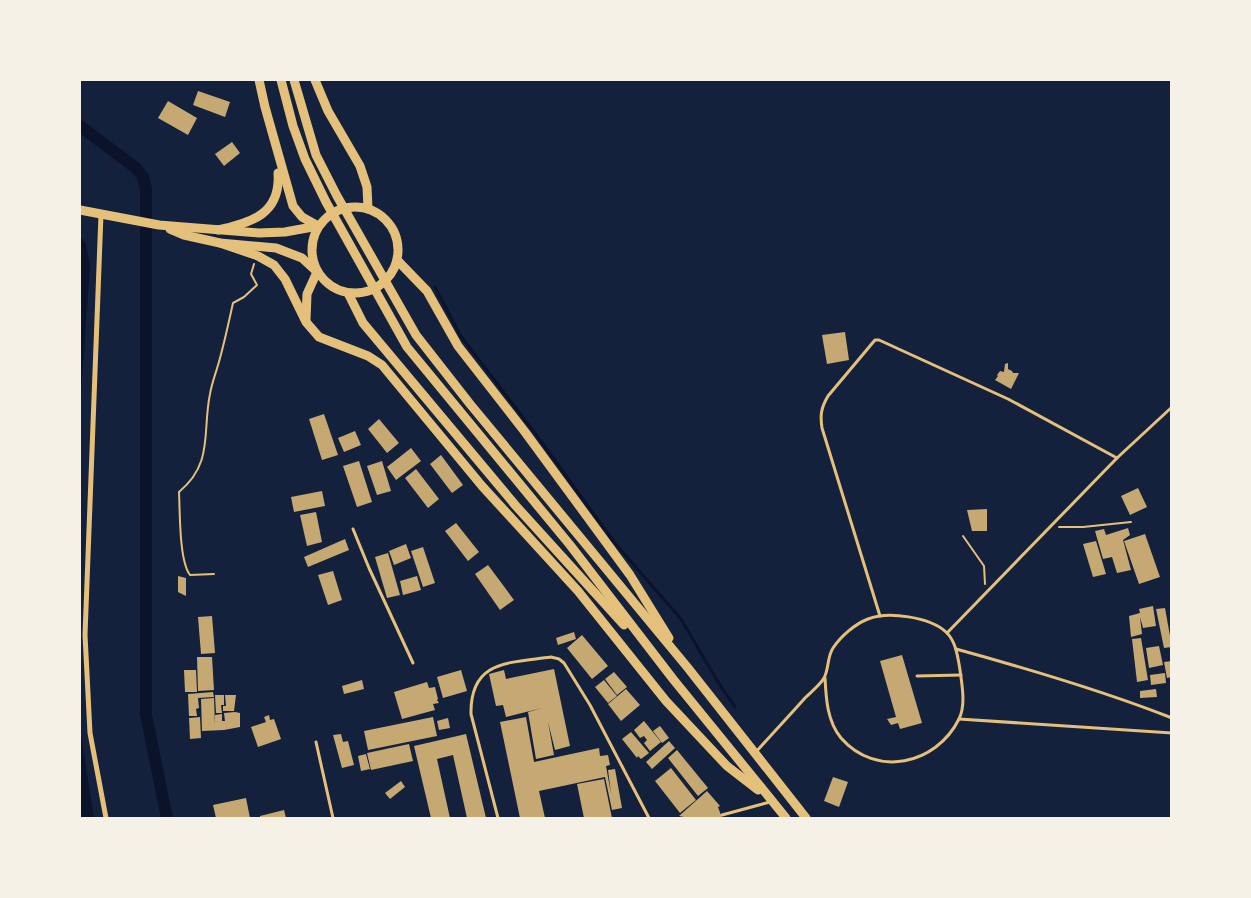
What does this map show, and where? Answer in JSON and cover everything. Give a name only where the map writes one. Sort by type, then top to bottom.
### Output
[{"type":"main road","points":[[259,80],[292,206],[302,217],[318,226]]},
{"type":"main road","points":[[281,80],[293,126],[305,159],[326,202],[407,347],[570,545],[673,680],[786,819]]},
{"type":"main road","points":[[294,80],[316,155],[393,297],[417,335],[470,404],[688,668],[806,819]]},
{"type":"main road","points":[[315,80],[328,111],[360,166],[367,187],[368,208]]},
{"type":"main road","points":[[218,230],[245,224],[261,216],[273,201],[278,188],[275,147]]},
{"type":"main road","points":[[220,243],[276,248],[302,258],[317,272],[323,281],[335,289],[348,293],[361,293],[373,290],[384,282],[392,272],[397,260],[398,247],[395,235],[384,219],[368,208],[357,206],[335,211],[318,226],[312,240],[311,255],[317,272],[307,294],[306,322]]},
{"type":"main road","points":[[80,210],[159,225],[259,233],[285,232],[318,226]]},
{"type":"main road","points":[[159,225],[184,235],[220,243],[258,256],[274,265],[285,279],[306,322],[319,337],[368,356],[382,365],[482,486],[578,591],[666,701],[727,766],[772,801]]},
{"type":"main road","points":[[397,260],[428,291],[458,346],[630,575],[688,668]]},
{"type":"main road","points":[[348,293],[363,322],[516,506],[673,680]]},
{"type":"street","points":[[101,214],[85,635],[90,733],[106,819]]},
{"type":"lane","points":[[880,616],[822,428],[820,414],[828,396],[875,340],[1008,399],[1117,458]]},
{"type":"lane","points":[[947,633],[1117,458],[1172,406]]},
{"type":"lane","points":[[353,529],[412,663]]},
{"type":"lane","points":[[880,616],[915,618],[934,624],[947,633],[956,649],[961,675],[962,708],[959,719],[931,751],[910,761],[891,763],[873,759],[857,751],[841,737],[832,722],[826,702],[825,678],[832,649],[855,626],[869,618],[880,616]]},
{"type":"lane","points":[[956,649],[1052,676],[1172,718]]},
{"type":"lane","points":[[498,819],[471,714],[474,690],[488,669],[499,664],[551,657],[560,659],[564,663],[590,705],[649,819]]},
{"type":"lane","points":[[917,676],[961,675]]},
{"type":"lane","points":[[755,753],[825,678]]},
{"type":"lane","points":[[959,719],[1172,733]]},
{"type":"lane","points":[[316,742],[333,819]]},
{"type":"lane","points":[[722,815],[772,801]]},
{"type":"path","points":[[214,574],[190,575],[186,570],[179,492],[191,482],[201,465],[207,439],[209,394],[233,303],[257,285],[250,274],[258,256]]},
{"type":"path","points":[[1050,527],[1083,527],[1131,522]]},
{"type":"path","points":[[963,536],[984,566],[986,592]]},
{"type":"water","points":[[80,236],[86,244],[90,266],[80,410]]},
{"type":"water","points":[[80,729],[94,818],[80,818]]},
{"type":"building","points":[[198,91],[230,102],[225,117],[193,105]]},
{"type":"building","points":[[168,101],[197,118],[188,135],[158,118]]},
{"type":"building","points":[[232,142],[240,153],[224,166],[215,154]]},
{"type":"building","points":[[845,332],[849,360],[827,364],[822,335]]},
{"type":"building","points":[[1008,363],[1008,369],[1013,373],[1019,373],[1011,389],[995,380],[1000,371],[1004,372],[1005,364]]},
{"type":"building","points":[[324,414],[338,455],[322,460],[309,419]]},
{"type":"building","points":[[379,419],[399,443],[387,453],[368,429]]},
{"type":"building","points":[[355,431],[361,445],[344,452],[338,438]]},
{"type":"building","points":[[411,448],[421,461],[396,480],[387,467]]},
{"type":"building","points":[[441,455],[463,485],[452,493],[430,464]]},
{"type":"building","points":[[359,461],[372,502],[357,507],[343,466]]},
{"type":"building","points":[[382,461],[391,491],[377,495],[367,466]]},
{"type":"building","points":[[416,469],[439,499],[428,508],[405,478]]},
{"type":"building","points":[[1138,488],[1147,507],[1130,515],[1121,496]]},
{"type":"building","points":[[322,491],[325,506],[294,512],[291,497]]},
{"type":"building","points":[[987,509],[987,531],[972,531],[967,510]]},
{"type":"building","points":[[316,512],[322,542],[307,546],[300,515]]},
{"type":"building","points":[[456,523],[479,552],[468,561],[445,531]]},
{"type":"building","points":[[1128,528],[1130,535],[1123,540],[1131,570],[1117,573],[1112,557],[1103,559],[1095,531],[1104,529],[1106,535]]},
{"type":"building","points":[[1145,534],[1160,577],[1139,584],[1124,541]]},
{"type":"building","points":[[345,539],[349,550],[308,567],[304,557]]},
{"type":"building","points":[[1096,541],[1106,574],[1093,577],[1083,544]]},
{"type":"building","points":[[406,544],[411,558],[394,565],[389,551]]},
{"type":"building","points":[[423,547],[435,583],[423,587],[411,551]]},
{"type":"building","points":[[388,553],[400,595],[387,598],[375,557]]},
{"type":"building","points":[[488,565],[514,600],[500,610],[475,574]]},
{"type":"building","points":[[333,571],[342,600],[328,605],[318,575]]},
{"type":"building","points":[[178,576],[186,578],[186,596],[178,592]]},
{"type":"building","points":[[417,576],[421,590],[403,595],[400,581]]},
{"type":"building","points":[[1153,606],[1156,626],[1143,628],[1140,617],[1142,634],[1131,637],[1129,616],[1140,613],[1139,609]]},
{"type":"building","points":[[1165,608],[1172,647],[1164,648],[1156,609]]},
{"type":"building","points":[[212,616],[215,653],[201,654],[198,617]]},
{"type":"building","points":[[574,632],[576,639],[558,645],[556,638]]},
{"type":"building","points":[[582,635],[608,666],[592,679],[567,648]]},
{"type":"building","points":[[1141,638],[1148,680],[1137,682],[1132,639]]},
{"type":"building","points":[[1159,646],[1163,665],[1149,668],[1146,648]]},
{"type":"building","points":[[902,655],[922,723],[900,729],[898,723],[891,725],[887,719],[896,717],[880,661]]},
{"type":"building","points":[[197,657],[212,657],[214,690],[198,691]]},
{"type":"building","points":[[1172,661],[1172,677],[1167,678],[1164,662]]},
{"type":"building","points":[[554,669],[570,746],[555,750],[548,722],[554,755],[536,759],[528,712],[542,708],[506,717],[503,705],[496,706],[489,674],[504,670],[506,679]]},
{"type":"building","points":[[184,670],[196,670],[197,692],[185,692]]},
{"type":"building","points":[[461,670],[467,691],[443,698],[437,677]]},
{"type":"building","points":[[614,672],[627,687],[617,695],[605,679]]},
{"type":"building","points":[[1165,673],[1166,683],[1151,685],[1150,675]]},
{"type":"building","points":[[362,680],[364,689],[344,694],[342,686]]},
{"type":"building","points":[[604,680],[617,696],[608,703],[595,687]]},
{"type":"building","points":[[427,682],[429,688],[435,687],[439,703],[433,704],[435,710],[402,719],[394,692]]},
{"type":"building","points":[[626,689],[640,705],[621,721],[608,704]]},
{"type":"building","points":[[1156,689],[1157,697],[1140,698],[1140,691]]},
{"type":"building","points":[[213,692],[214,697],[198,698],[197,716],[189,716],[188,694]]},
{"type":"building","points":[[215,695],[224,695],[224,705],[221,705],[222,713],[216,713]]},
{"type":"building","points":[[225,695],[236,695],[234,711],[223,711],[223,706],[226,706]]},
{"type":"building","points":[[214,698],[215,725],[215,715],[222,714],[222,721],[225,721],[224,713],[235,712],[240,713],[240,727],[202,731],[201,699]]},
{"type":"building","points":[[269,715],[270,720],[274,719],[281,739],[258,747],[251,727],[266,722],[264,717]]},
{"type":"building","points":[[200,717],[201,738],[190,739],[189,718]]},
{"type":"building","points":[[433,717],[437,736],[368,750],[364,731]]},
{"type":"building","points":[[526,717],[534,762],[599,748],[600,756],[608,755],[610,765],[606,766],[611,794],[608,770],[615,769],[622,808],[612,810],[605,777],[539,791],[545,818],[520,818],[500,722]]},
{"type":"building","points":[[448,718],[450,728],[439,730],[437,721]]},
{"type":"building","points":[[644,721],[661,742],[650,751],[644,743],[647,740],[644,736],[640,738],[634,730]]},
{"type":"building","points":[[660,726],[669,738],[662,743],[653,731]]},
{"type":"building","points":[[631,732],[649,753],[641,759],[638,756],[637,758],[622,739]]},
{"type":"building","points":[[341,734],[343,742],[348,741],[354,765],[342,768],[333,735]]},
{"type":"building","points":[[466,734],[486,818],[467,818],[453,755],[437,759],[450,818],[431,818],[414,746]]},
{"type":"building","points":[[669,741],[675,748],[652,769],[646,762]]},
{"type":"building","points":[[409,744],[413,761],[371,770],[367,753]]},
{"type":"building","points":[[677,750],[708,788],[698,796],[668,758]]},
{"type":"building","points":[[366,754],[370,769],[361,771],[358,756]]},
{"type":"building","points":[[671,768],[696,800],[680,813],[655,781]]},
{"type":"building","points":[[833,777],[848,782],[839,807],[824,801]]},
{"type":"building","points":[[604,779],[612,818],[584,818],[577,784]]},
{"type":"building","points":[[401,781],[405,787],[390,799],[385,793]]},
{"type":"building","points":[[707,791],[720,806],[718,807],[722,818],[679,816]]},
{"type":"building","points":[[246,798],[250,818],[216,818],[213,805]]},
{"type":"building","points":[[284,810],[286,818],[260,818],[260,816]]},
{"type":"waterway","points":[[80,126],[136,168],[143,177],[146,189],[146,715],[167,818]]},
{"type":"waterway","points":[[435,287],[460,335],[614,542],[681,619],[735,707]]}]
